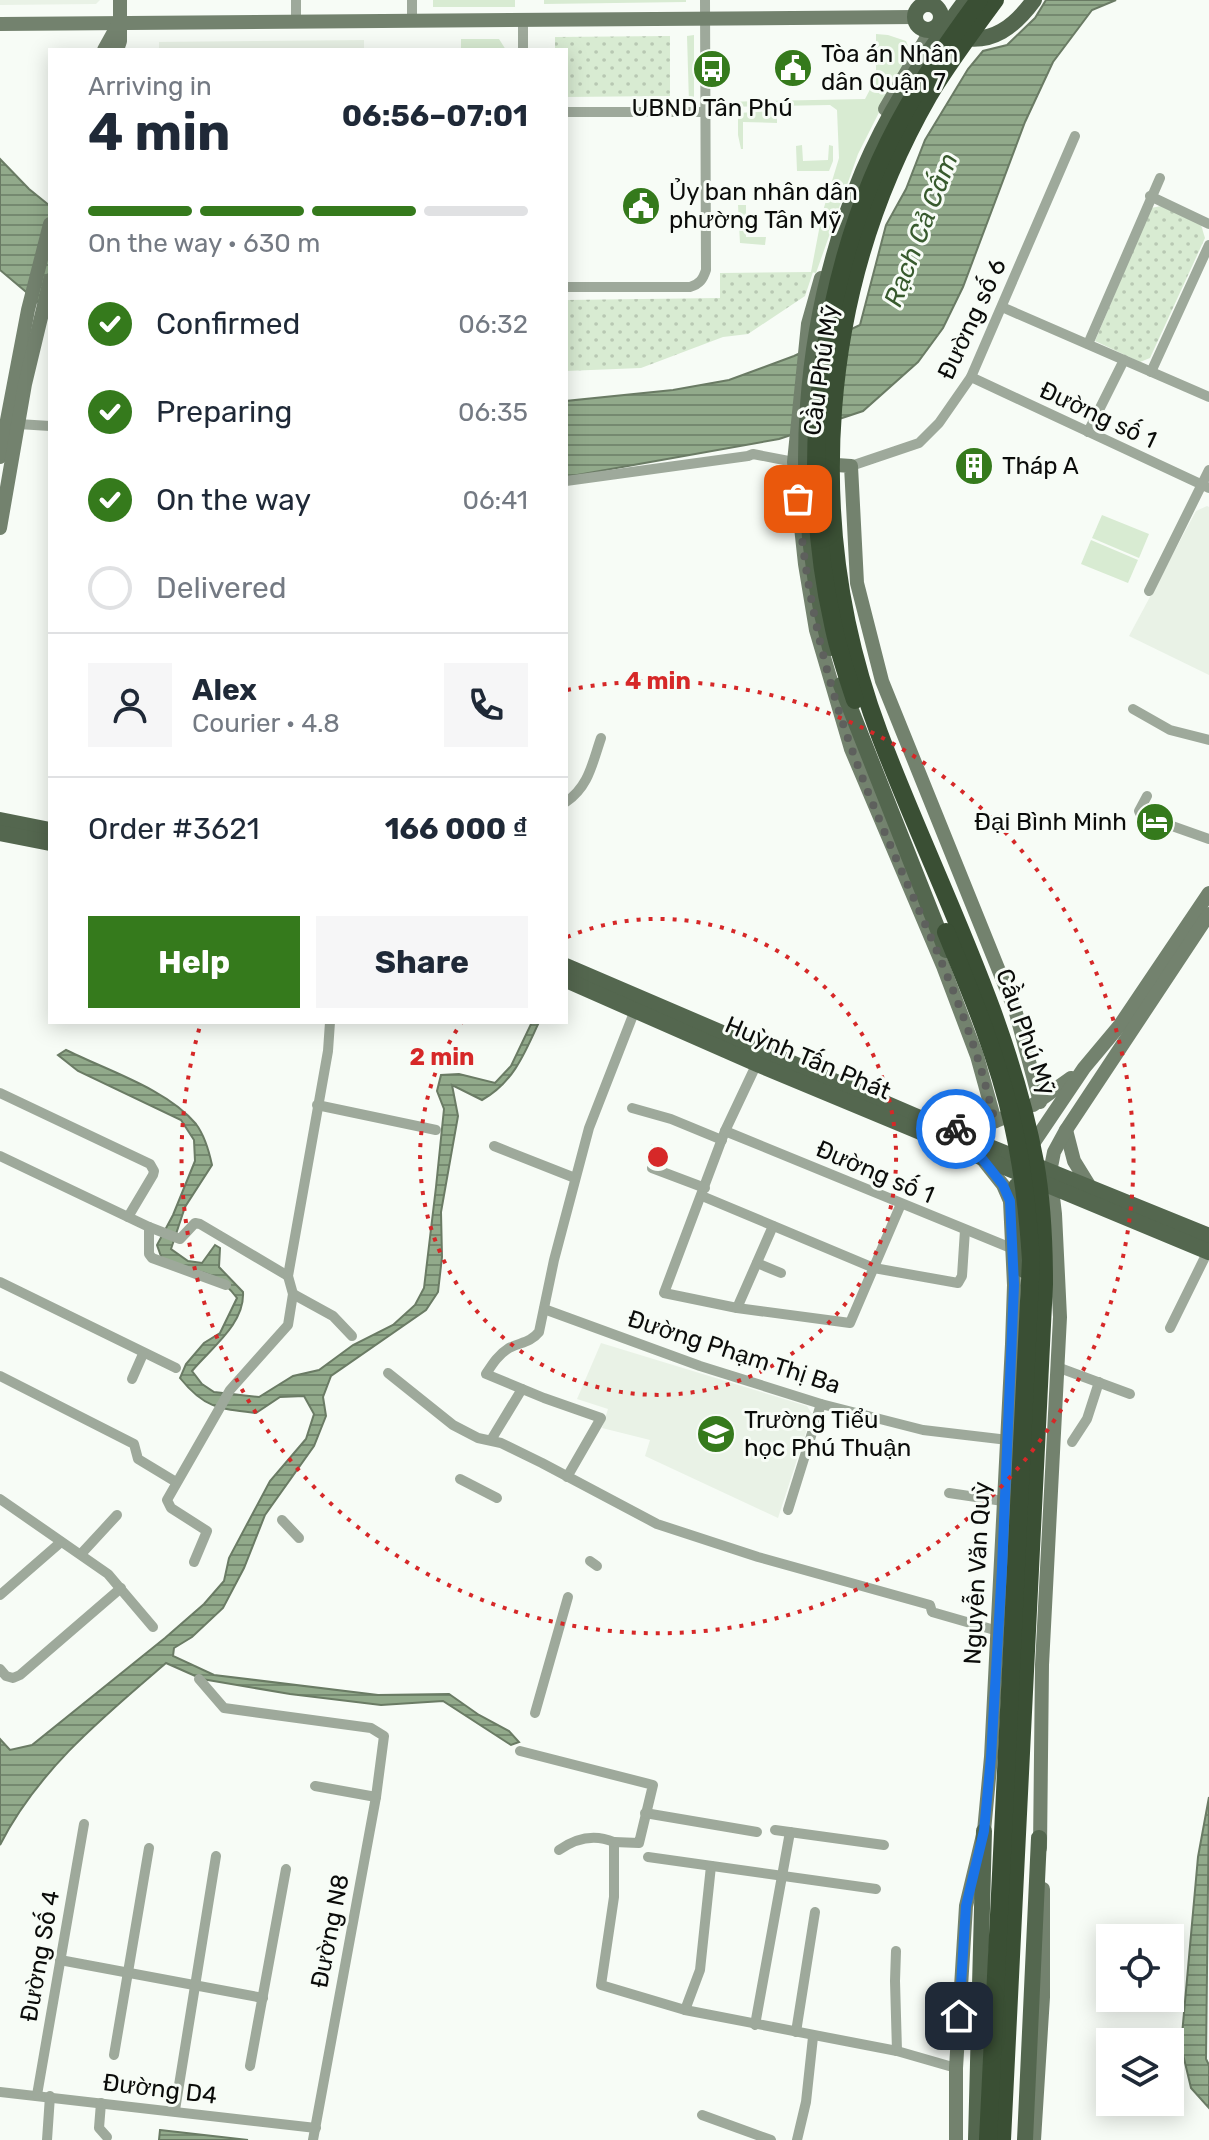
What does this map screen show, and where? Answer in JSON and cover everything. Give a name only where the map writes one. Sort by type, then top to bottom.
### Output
[{"type":"highway","name":"Cầu Phú Mỹ","points":[[979,0],[907,107],[875,174],[855,228],[834,305],[823,369],[817,424],[816,477],[824,572],[841,656],[869,741],[996,1061],[1014,1126],[1028,1219],[1031,1284],[985,2140]]},
{"type":"highway","name":"Cầu Phú Mỹ","points":[[995,0],[928,97],[873,216],[841,338],[832,403],[830,451],[834,553],[858,666],[880,737],[998,1027],[1027,1126],[1040,1201],[1044,1284],[1005,2140]]},
{"type":"main road","name":"Cầu Phú Mỹ","points":[[966,0],[930,47],[899,100],[856,191],[837,246],[817,331],[805,441],[811,546],[825,628],[853,718],[975,1024],[1008,1130],[1016,1189],[1025,1294],[990,1943],[985,2140]]},
{"type":"main road","name":"Cầu Phú Mỹ","points":[[1002,0],[968,43],[934,100],[909,146],[878,219],[860,276],[850,325],[836,415],[834,451],[835,525],[860,658],[876,715],[995,1006],[1030,1113],[1049,1251],[1045,1382],[1005,2140]]},
{"type":"main road","points":[[934,28],[941,15],[941,4],[925,4],[918,9],[915,17],[920,28],[984,39],[1015,23],[1034,0]]},
{"type":"main road","points":[[0,820],[48,830]]},
{"type":"main road","points":[[0,833],[48,843]]},
{"type":"main road","name":"Huỳnh Tấn Phát","points":[[568,967],[612,992],[760,1057],[1209,1246]]},
{"type":"main road","name":"Huỳnh Tấn Phát","points":[[568,981],[612,992],[635,1010],[760,1057]]},
{"type":"main road","name":"Huỳnh Tấn Phát","points":[[945,1135],[980,1156],[1020,1167]]},
{"type":"main road","name":"Nguyễn Văn Quỳ","points":[[976,2140],[984,1831]]},
{"type":"main road","points":[[1025,2140],[1039,1838]]},
{"type":"street","points":[[118,48],[120,0]]},
{"type":"street","points":[[296,0],[296,21]]},
{"type":"street","points":[[412,0],[412,20]]},
{"type":"street","points":[[568,287],[690,287],[703,278],[706,270],[705,0]]},
{"type":"street","points":[[0,24],[915,17]]},
{"type":"street","points":[[523,20],[523,48]]},
{"type":"street","points":[[105,48],[120,23]]},
{"type":"street","points":[[934,28],[916,53],[861,157],[835,224],[808,324],[795,437],[789,461],[816,630],[851,749],[943,966],[977,1056],[995,1121]]},
{"type":"street","points":[[568,112],[705,112]]},
{"type":"street","name":"Đường số 6","points":[[851,466],[919,443],[939,423],[971,377],[1075,136]]},
{"type":"street","points":[[1088,344],[1160,178]]},
{"type":"street","points":[[1150,196],[1209,224]]},
{"type":"street","points":[[0,528],[4,449],[48,234]]},
{"type":"street","points":[[1151,372],[1209,245]]},
{"type":"street","points":[[4,449],[18,424],[19,382],[48,287]]},
{"type":"street","points":[[1002,307],[1209,397]]},
{"type":"street","points":[[1088,432],[1124,360]]},
{"type":"street","name":"Đường số 1","points":[[971,377],[1206,487]]},
{"type":"street","points":[[18,424],[48,426]]},
{"type":"street","points":[[568,481],[753,454],[789,461],[851,466],[857,583],[882,681],[1016,1013],[1040,1102]]},
{"type":"street","points":[[1149,591],[1206,487],[1209,470]]},
{"type":"street","points":[[1133,709],[1170,730],[1209,740]]},
{"type":"street","points":[[568,801],[578,794],[584,784],[601,738]]},
{"type":"street","points":[[1147,796],[1139,811],[1141,815],[1209,839]]},
{"type":"street","points":[[945,1135],[986,1125],[1040,1102],[1084,1068],[1128,1014],[1209,893]]},
{"type":"street","points":[[1034,2140],[1044,1939],[1039,1838],[1041,1695],[1060,1317],[1055,1214],[1050,1179],[1054,1152],[1066,1130],[1209,914]]},
{"type":"street","points":[[567,1477],[601,1418],[486,1374],[504,1352],[533,1340],[539,1332],[589,1128],[635,1010]]},
{"type":"street","points":[[194,1562],[207,1531],[167,1504],[176,1482],[230,1390],[288,1325],[293,1294],[288,1276],[328,1051],[330,1024]]},
{"type":"street","points":[[1099,1051],[1112,1060]]},
{"type":"street","points":[[760,1057],[724,1135],[664,1293],[737,1308],[850,1323],[901,1204]]},
{"type":"street","name":"Nguyễn Văn Quỳ","points":[[956,2140],[956,2068],[966,1906],[984,1831],[995,1694],[1014,1285],[1010,1201],[1020,1167],[1037,1135],[1084,1068]]},
{"type":"street","points":[[0,1093],[150,1164],[153,1175],[128,1217]]},
{"type":"street","points":[[317,1105],[436,1130]]},
{"type":"street","name":"Đường số 1","points":[[632,1108],[724,1135],[1011,1248]]},
{"type":"street","points":[[1055,1214],[1071,1199],[1086,1193],[1066,1130]]},
{"type":"street","points":[[494,1146],[575,1178]]},
{"type":"street","points":[[654,1149],[652,1168],[773,1226],[874,1268],[958,1283],[962,1276],[965,1230]]},
{"type":"street","points":[[0,1156],[176,1238],[183,1239],[192,1226],[200,1224],[288,1276]]},
{"type":"street","points":[[980,1156],[1003,1185],[1010,1201]]},
{"type":"street","points":[[737,1308],[773,1226]]},
{"type":"street","points":[[152,1229],[149,1254],[152,1258],[226,1285]]},
{"type":"street","points":[[1170,1328],[1209,1246]]},
{"type":"street","points":[[757,1263],[781,1273]]},
{"type":"street","points":[[0,1282],[176,1368]]},
{"type":"street","points":[[293,1294],[333,1316],[352,1336]]},
{"type":"street","name":"Đường Phạm Thị Ba","points":[[544,1309],[700,1366],[821,1404],[923,1430],[1008,1440]]},
{"type":"street","points":[[132,1379],[143,1354]]},
{"type":"street","points":[[1057,1367],[1130,1394]]},
{"type":"street","points":[[388,1373],[453,1425],[542,1463],[657,1524],[758,1557],[930,1605],[932,1612],[998,1631]]},
{"type":"street","points":[[0,1376],[134,1444],[136,1458],[176,1482]]},
{"type":"street","points":[[1072,1442],[1087,1419],[1099,1382]]},
{"type":"street","points":[[491,1440],[522,1389]]},
{"type":"street","points":[[788,1510],[821,1404]]},
{"type":"street","points":[[460,1479],[497,1498]]},
{"type":"street","points":[[949,1493],[1003,1501]]},
{"type":"street","points":[[3,1505],[108,1574],[153,1627]]},
{"type":"street","points":[[81,1554],[117,1515]]},
{"type":"street","points":[[282,1520],[299,1538]]},
{"type":"street","points":[[0,1595],[61,1542]]},
{"type":"street","points":[[0,1669],[6,1676],[13,1678],[20,1675],[121,1588]]},
{"type":"street","points":[[535,1713],[568,1597]]},
{"type":"street","name":"Đường N8","points":[[199,1679],[217,1702],[235,1711],[371,1728],[384,1736],[376,1797],[313,2140]]},
{"type":"street","points":[[995,1694],[1041,1695]]},
{"type":"street","points":[[520,1751],[653,1785],[639,1843],[597,1838],[573,1839],[559,1850]]},
{"type":"street","points":[[315,1786],[376,1797]]},
{"type":"street","points":[[645,1813],[757,1832]]},
{"type":"street","name":"Đường Số 4","points":[[37,2095],[84,1824]]},
{"type":"street","points":[[775,1830],[884,1845]]},
{"type":"street","points":[[755,2025],[790,1832]]},
{"type":"street","points":[[614,1842],[614,1897],[601,1985],[685,2010],[897,2051],[956,2068]]},
{"type":"street","points":[[114,2055],[149,1848]]},
{"type":"street","points":[[175,2110],[216,1856]]},
{"type":"street","points":[[648,1857],[876,1889]]},
{"type":"street","points":[[685,2010],[700,1970],[711,1866]]},
{"type":"street","points":[[250,2066],[286,1869]]},
{"type":"street","points":[[796,2032],[815,1912]]},
{"type":"street","points":[[896,1951],[897,2051]]},
{"type":"street","points":[[60,1960],[263,1998]]},
{"type":"street","points":[[797,2140],[806,2102],[813,2037]]},
{"type":"street","name":"Đường D4","points":[[0,2092],[316,2128]]},
{"type":"street","points":[[47,2140],[50,2096]]},
{"type":"street","points":[[101,2103],[99,2128],[107,2137]]},
{"type":"street","points":[[702,2115],[771,2140]]},
{"type":"shaded area","points":[[0,0],[100,0],[96,4],[0,5]]},
{"type":"shaded area","points":[[433,0],[515,0],[515,7],[433,7]]},
{"type":"shaded area","points":[[544,0],[686,0],[686,2],[544,4]]},
{"type":"shaded area","points":[[876,34],[906,41],[910,51],[858,154],[816,273],[811,272],[822,214],[839,158],[837,110],[830,105],[719,107],[719,102],[865,99],[876,78]]},
{"type":"shaded area","points":[[694,35],[694,100],[689,103],[687,36]]},
{"type":"shaded area","points":[[670,36],[670,96],[568,97],[568,48],[555,48],[555,37]]},
{"type":"shaded area","points":[[461,39],[499,39],[505,48],[461,48]]},
{"type":"shaded area","points":[[364,40],[364,48],[159,48],[159,42]]},
{"type":"shaded area","points":[[771,111],[777,116],[777,123],[743,122],[741,149],[738,113]]},
{"type":"shaded area","points":[[802,145],[803,161],[828,160],[829,145],[833,146],[829,171],[797,171],[796,146]]},
{"type":"shaded area","points":[[738,205],[746,205],[746,237],[766,237],[765,245],[740,243]]},
{"type":"shaded area","points":[[1161,206],[1201,225],[1205,238],[1150,358],[1140,362],[1095,341],[1151,208]]},
{"type":"shaded area","points":[[813,272],[805,296],[748,334],[723,337],[641,368],[568,371],[568,300],[720,298],[720,273]]},
{"type":"shaded area","points":[[1207,506],[1209,675],[1129,636],[1196,511]]},
{"type":"shaded area","points":[[1102,515],[1149,534],[1139,558],[1092,538]]},
{"type":"shaded area","points":[[1091,540],[1138,560],[1128,583],[1081,564]]},
{"type":"shaded area","name":"Trường Tiểu học Phú Thuận","points":[[601,1343],[807,1406],[812,1414],[778,1518],[645,1456],[650,1440],[602,1428],[608,1409],[577,1399]]},
{"type":"water","name":"Rạch Cả Cấm","points":[[1046,0],[1116,0],[1092,10],[1053,62],[1025,122],[963,287],[943,328],[918,362],[863,411],[779,439],[568,477],[568,401],[673,390],[729,380],[794,356],[860,325],[886,225],[906,189],[925,140],[968,69],[983,51],[1007,45],[1035,18]]},
{"type":"water","points":[[0,159],[48,204],[48,310],[0,270]]},
{"type":"water","points":[[531,1024],[538,1024],[510,1076],[493,1093],[482,1100],[452,1085],[458,1116],[441,1212],[442,1257],[438,1292],[426,1310],[331,1376],[323,1397],[326,1416],[314,1446],[265,1515],[244,1568],[223,1608],[192,1637],[174,1648],[173,1656],[214,1675],[378,1695],[449,1694],[509,1731],[519,1742],[511,1745],[443,1701],[381,1705],[290,1694],[202,1679],[166,1663],[96,1725],[53,1769],[15,1818],[0,1845],[0,1739],[10,1750],[32,1745],[204,1604],[224,1581],[229,1558],[270,1481],[306,1439],[314,1414],[304,1396],[280,1397],[256,1413],[222,1408],[197,1396],[180,1378],[186,1364],[204,1343],[220,1333],[237,1298],[229,1288],[204,1272],[163,1262],[157,1245],[195,1161],[194,1140],[181,1120],[78,1071],[58,1055],[66,1050],[153,1090],[184,1112],[199,1129],[212,1165],[185,1207],[171,1249],[188,1261],[202,1263],[215,1245],[220,1248],[219,1267],[243,1292],[239,1315],[233,1325],[192,1371],[202,1384],[214,1392],[259,1397],[293,1376],[319,1370],[353,1345],[393,1325],[415,1305],[424,1288],[436,1187],[444,1109],[437,1091],[441,1075],[459,1074],[495,1083],[511,1066]]},
{"type":"water","points":[[1209,1797],[1206,2059],[1209,2065],[1209,2108],[1191,2088],[1184,2059],[1183,2028],[1198,1857]]},
{"type":"water","points":[[160,2130],[248,2140],[159,2140]]},
{"type":"way so far","points":[[798,499],[816,630],[851,749],[943,966],[977,1056],[995,1121],[956,1129]]},
{"type":"place","name":"Tòa án Nhân dân Quận 7","points":[[793,68]]},
{"type":"place","name":"UBND Tân Phú","points":[[712,69]]},
{"type":"place","name":"Ủy ban nhân dân phường Tân Mỹ","points":[[641,206]]},
{"type":"place","name":"Tháp A","points":[[974,466]]},
{"type":"place","name":"Đại Bình Minh","points":[[1155,822]]},
{"type":"place","name":"Trường Tiểu học Phú Thuận","points":[[716,1434]]},
{"type":"route","points":[[956,1129],[948,1130],[943,1141],[980,1156],[1003,1185],[1010,1201],[1014,1285],[991,1757],[984,1831],[966,1906],[959,2016]]}]
